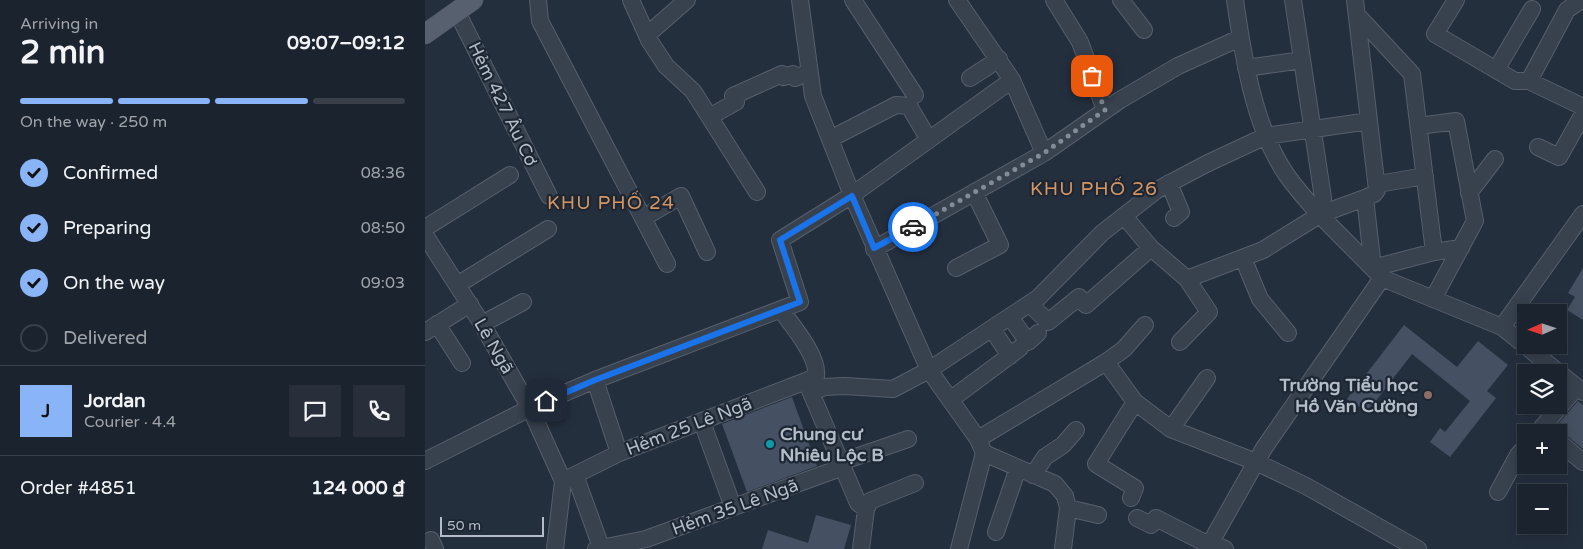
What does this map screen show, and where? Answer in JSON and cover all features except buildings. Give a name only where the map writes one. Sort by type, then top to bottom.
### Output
[{"type":"main road","points":[[425,34],[473,0]]},
{"type":"street","points":[[538,0],[540,22],[667,264]]},
{"type":"street","points":[[800,0],[813,96],[874,248],[929,370],[981,446],[1026,472],[1055,484],[1065,496],[1068,508],[1063,549]]},
{"type":"street","points":[[853,0],[915,94]]},
{"type":"street","points":[[957,0],[1012,80],[1044,153]]},
{"type":"street","points":[[1054,0],[1079,42],[1105,110]]},
{"type":"street","points":[[1121,0],[1144,30]]},
{"type":"street","points":[[1235,0],[1240,38],[1266,136],[1286,174],[1377,273],[1433,299],[1502,327],[1580,390],[1549,424]]},
{"type":"street","points":[[1293,0],[1323,198],[1321,214]]},
{"type":"street","points":[[1456,0],[1435,34],[1515,81],[1529,80],[1583,107]]},
{"type":"street","points":[[1529,80],[1567,10],[1581,0]]},
{"type":"street","points":[[635,1],[647,35],[666,66],[693,91],[711,116],[757,192]]},
{"type":"street","points":[[647,35],[685,1]]},
{"type":"street","points":[[1187,279],[1263,250],[1321,214],[1374,194],[1378,184],[1356,8]]},
{"type":"street","points":[[1356,8],[1412,74],[1434,252]]},
{"type":"street","points":[[1496,70],[1532,9]]},
{"type":"street","name":"Hẻm 427 Âu Cơ","points":[[457,12],[549,196]]},
{"type":"street","points":[[874,248],[1044,153],[1105,110],[1178,66],[1240,38]]},
{"type":"street","points":[[970,78],[999,59]]},
{"type":"street","points":[[1247,68],[1302,60]]},
{"type":"street","points":[[711,116],[736,102],[733,96],[782,74],[784,77],[793,74],[795,78],[809,72]]},
{"type":"street","points":[[425,461],[530,408],[595,380],[800,302],[780,240],[852,196],[1012,80]]},
{"type":"street","points":[[830,139],[896,105],[909,106],[929,140]]},
{"type":"street","points":[[1538,147],[1559,157],[1583,114]]},
{"type":"street","name":"Hẻm 25 Lê Ngã","points":[[569,478],[619,453],[702,422],[809,387],[845,386],[893,389],[929,370],[1030,304],[1103,233],[1157,190],[1169,183],[1266,136],[1369,121]]},
{"type":"street","points":[[1419,126],[1456,121],[1475,221],[1433,299]]},
{"type":"street","points":[[1469,193],[1495,159]]},
{"type":"street","points":[[425,228],[510,175]]},
{"type":"street","points":[[1378,184],[1425,176]]},
{"type":"street","points":[[1169,183],[1181,212],[1174,218]]},
{"type":"street","points":[[955,268],[1000,245],[974,192]]},
{"type":"street","points":[[643,218],[681,196],[707,252]]},
{"type":"street","points":[[1365,198],[1377,273]]},
{"type":"street","points":[[1502,327],[1583,214]]},
{"type":"street","points":[[1124,216],[1151,248],[1187,279],[1209,312],[1180,342]]},
{"type":"street","points":[[457,285],[549,229]]},
{"type":"street","name":"Lê Ngã","points":[[425,234],[430,255],[457,285],[470,304],[569,478],[599,548]]},
{"type":"street","points":[[1030,304],[1049,322],[1079,296],[1086,305],[1151,248]]},
{"type":"street","points":[[1137,518],[1151,524],[1156,518],[1213,546],[1256,462],[1377,273],[1434,252],[1461,248]]},
{"type":"street","points":[[1243,258],[1259,299],[1289,333]]},
{"type":"street","points":[[482,324],[523,302]]},
{"type":"street","points":[[462,364],[431,328],[470,304]]},
{"type":"street","points":[[781,310],[802,338],[817,370],[816,376],[809,387],[858,503],[866,508]]},
{"type":"street","points":[[1010,318],[1028,342],[1038,333]]},
{"type":"street","points":[[959,549],[981,446],[1124,350],[1145,325]]},
{"type":"street","points":[[950,400],[1015,352],[992,329]]},
{"type":"street","points":[[1106,362],[1135,402],[1171,429],[1256,462],[1306,486],[1418,549]]},
{"type":"street","points":[[1171,429],[1207,378]]},
{"type":"street","points":[[595,380],[619,453]]},
{"type":"street","points":[[1131,498],[1135,488],[1096,464],[1135,402]]},
{"type":"street","points":[[702,422],[733,507]]},
{"type":"street","points":[[996,532],[1026,472],[1063,445],[1076,430]]},
{"type":"street","name":"Hẻm 35 Lê Ngã","points":[[599,548],[647,544],[733,507],[908,439]]},
{"type":"street","points":[[1567,449],[1583,462]]},
{"type":"street","points":[[1498,492],[1517,457]]},
{"type":"street","points":[[555,549],[569,478]]},
{"type":"street","points":[[861,549],[866,508],[870,502],[915,483]]},
{"type":"street","points":[[1068,508],[1098,515]]},
{"type":"way so far","points":[[913,227],[1044,153],[1105,110],[1092,76]]},
{"type":"place","name":"Trường Tiểu học Hồ Văn Cường","points":[[1428,395]]},
{"type":"place","name":"Chung cư Nhiêu Lộc B","points":[[770,444]]},
{"type":"district","name":"KHU PHỐ 26","points":[[1094,189]]},
{"type":"district","name":"KHU PHỐ 24","points":[[611,203]]},
{"type":"route","points":[[546,401],[595,380],[800,302],[780,240],[852,196],[874,248],[913,227]]}]
